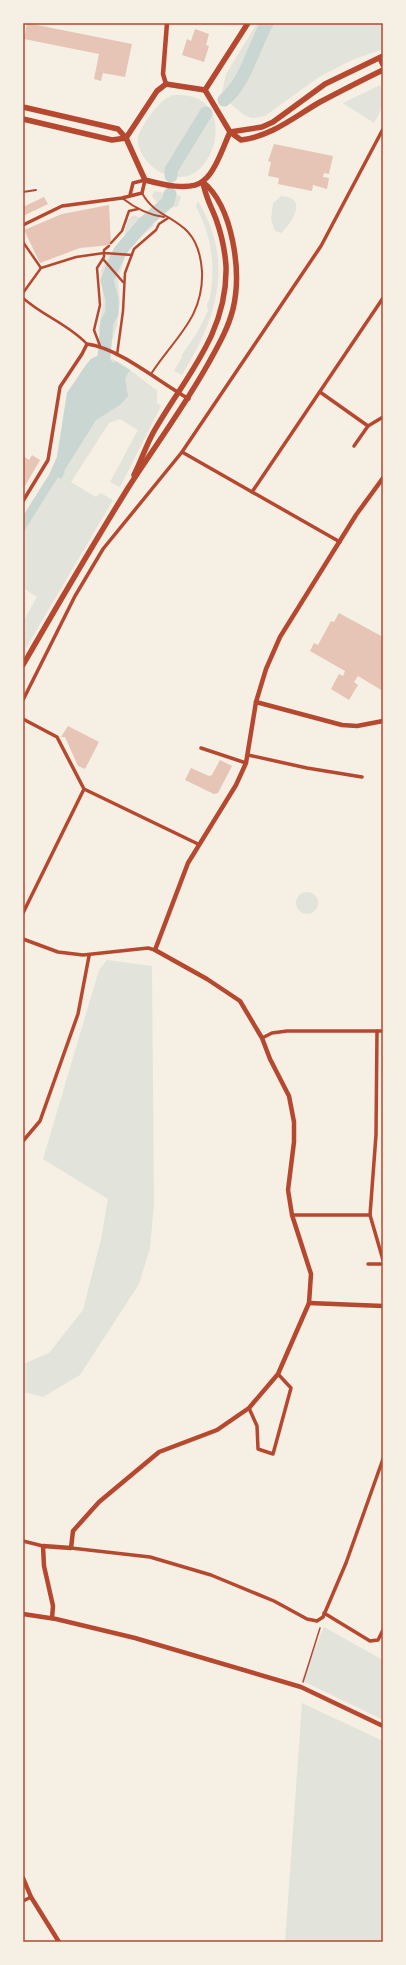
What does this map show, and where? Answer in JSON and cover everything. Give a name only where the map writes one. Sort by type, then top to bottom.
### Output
[{"type":"main road","points":[[205,90],[248,23]]},
{"type":"main road","points":[[230,132],[262,127],[274,122],[325,84],[381,57],[383,65]]},
{"type":"main road","points":[[205,90],[230,132],[241,140],[257,138],[269,134],[321,102],[383,70]]},
{"type":"main road","points":[[23,119],[112,140],[126,138],[157,91],[166,84],[205,90]]},
{"type":"main road","points":[[23,107],[118,129],[126,138],[145,180],[178,186],[194,185],[203,182]]},
{"type":"main road","points":[[129,488],[152,434],[209,341],[222,309],[226,291],[226,264],[221,236],[216,220],[204,194],[203,182],[218,158],[230,132]]},
{"type":"main road","points":[[23,665],[129,488],[189,399],[226,332],[233,308],[237,261],[228,225],[213,190],[203,182]]},
{"type":"street","points":[[166,84],[164,74],[167,23]]},
{"type":"street","points":[[23,700],[75,596],[103,549],[182,452],[321,246],[383,129]]},
{"type":"street","points":[[23,225],[62,206],[122,198],[142,193],[145,180],[133,183],[130,195]]},
{"type":"street","points":[[100,346],[94,330],[100,305],[97,268],[103,259],[104,252],[122,232],[129,211],[138,209]]},
{"type":"street","points":[[117,354],[123,311],[125,273],[132,255],[139,244],[167,218]]},
{"type":"street","points":[[23,242],[40,268]]},
{"type":"street","points":[[23,293],[40,268],[76,257],[104,252],[132,255]]},
{"type":"street","points":[[103,259],[124,282]]},
{"type":"street","points":[[23,298],[33,307],[75,332],[87,344],[100,346],[117,354],[189,399]]},
{"type":"street","points":[[252,492],[383,298]]},
{"type":"street","points":[[23,501],[48,460],[60,387],[87,344]]},
{"type":"street","points":[[320,392],[368,426]]},
{"type":"street","points":[[354,446],[368,426],[383,417]]},
{"type":"street","points":[[182,452],[340,542]]},
{"type":"street","points":[[155,950],[188,863],[198,844],[236,785],[246,763],[256,702],[266,669],[280,637],[356,515],[383,478]]},
{"type":"street","points":[[256,702],[342,725],[357,726],[383,721]]},
{"type":"street","points":[[23,719],[57,737],[84,790],[198,844]]},
{"type":"street","points":[[201,748],[246,763]]},
{"type":"street","points":[[248,755],[307,768],[362,777]]},
{"type":"street","points":[[23,913],[84,790]]},
{"type":"street","points":[[23,939],[58,952],[89,956],[148,948],[155,950],[207,979],[240,1001],[262,1038],[270,1059],[288,1096],[294,1122],[294,1142],[288,1190],[292,1215],[311,1274],[309,1303],[278,1374],[249,1408],[217,1430],[159,1452],[99,1502],[74,1532],[71,1548]]},
{"type":"street","points":[[23,1141],[40,1121],[78,1014],[89,956]]},
{"type":"street","points":[[262,1038],[272,1033],[287,1031],[383,1031]]},
{"type":"street","points":[[377,1031],[376,1135],[370,1216],[383,1260]]},
{"type":"street","points":[[292,1215],[370,1216]]},
{"type":"street","points":[[368,1264],[383,1264]]},
{"type":"street","points":[[309,1303],[383,1306]]},
{"type":"street","points":[[249,1408],[257,1426],[258,1449],[273,1454],[291,1388],[278,1374]]},
{"type":"street","points":[[23,1541],[43,1546],[150,1557],[211,1576],[274,1601],[307,1620],[317,1621],[324,1613],[346,1563],[383,1459]]},
{"type":"street","points":[[43,1546],[44,1566],[53,1606],[52,1618]]},
{"type":"street","points":[[324,1613],[370,1641],[378,1640],[383,1630]]},
{"type":"street","points":[[23,1614],[52,1618],[135,1638],[301,1688],[383,1726]]},
{"type":"street","points":[[23,1878],[31,1897],[59,1942]]},
{"type":"street","points":[[23,1901],[31,1897]]},
{"type":"lane","points":[[23,192],[36,190]]},
{"type":"lane","points":[[142,193],[152,207],[159,213],[180,225],[189,233],[198,248],[202,261],[201,292],[197,308],[190,323],[167,350],[150,375]]},
{"type":"lane","points":[[122,198],[144,212],[167,218]]},
{"type":"path","points":[[301,1688],[320,1628]]},
{"type":"shaded area","points":[[257,23],[383,23],[383,49],[352,60],[319,77],[265,116],[252,118],[244,115],[232,105],[222,92],[226,74]]},
{"type":"shaded area","points":[[380,85],[383,100],[381,109],[374,123],[343,103]]},
{"type":"shaded area","points":[[178,95],[198,99],[210,109],[215,123],[215,140],[210,155],[200,168],[188,176],[173,176],[164,174],[157,170],[145,159],[140,151],[138,142],[138,137],[142,127],[156,108],[165,99]]},
{"type":"shaded area","points":[[154,191],[181,196],[178,206],[167,207],[160,204],[152,196]]},
{"type":"shaded area","points":[[281,196],[289,197],[294,201],[296,211],[290,223],[281,233],[275,231],[271,219],[273,203]]},
{"type":"shaded area","points":[[198,201],[209,224],[216,246],[218,268],[217,290],[212,311],[204,332],[182,375],[174,371],[182,357],[181,356],[197,333],[208,311],[207,305],[212,284],[211,250],[209,239],[196,206]]},
{"type":"shaded area","points":[[134,215],[155,225],[130,246],[125,258],[118,280],[120,302],[117,326],[112,341],[98,332],[103,304],[101,270],[107,258],[125,235],[127,220]]},
{"type":"shaded area","points":[[99,355],[114,359],[157,390],[157,403],[161,406],[120,487],[110,482],[138,430],[120,419],[109,423],[71,482],[96,497],[101,493],[113,500],[23,653],[23,622],[37,597],[23,588],[23,516],[49,475],[57,457],[67,393],[91,359]]},
{"type":"shaded area","points":[[99,355],[106,356],[114,363],[115,361],[130,370],[125,378],[128,396],[120,405],[96,420],[64,471],[65,472],[61,479],[58,477],[23,533],[23,516],[49,475],[57,457],[67,393],[91,359]]},
{"type":"shaded area","points":[[307,892],[315,895],[318,903],[315,911],[307,914],[299,911],[296,903],[299,895]]},
{"type":"shaded area","points":[[107,960],[152,966],[154,1204],[150,1248],[139,1284],[80,1375],[43,1397],[23,1392],[23,1364],[49,1353],[83,1310],[101,1239],[108,1199],[43,1159],[99,970]]},
{"type":"shaded area","points":[[324,1627],[383,1660],[383,1720],[301,1680]]},
{"type":"shaded area","points":[[302,1703],[383,1741],[383,1942],[285,1942]]},
{"type":"building","points":[[27,23],[132,44],[125,77],[103,73],[101,81],[94,79],[99,54],[24,39]]},
{"type":"building","points":[[195,29],[209,34],[206,45],[209,46],[204,62],[182,55],[187,39],[191,41]]},
{"type":"building","points":[[274,144],[333,156],[329,174],[324,173],[323,177],[329,178],[327,189],[313,185],[312,191],[278,184],[279,178],[268,176],[271,162],[268,161]]},
{"type":"building","points":[[44,197],[48,204],[23,216],[23,207]]},
{"type":"building","points":[[109,205],[111,245],[80,248],[40,263],[24,230],[62,214]]},
{"type":"building","points":[[32,455],[40,460],[25,486],[23,484],[23,456],[29,460]]},
{"type":"building","points":[[339,613],[383,637],[383,691],[358,676],[354,682],[358,685],[349,700],[331,689],[339,674],[343,676],[345,671],[310,651],[314,643],[318,645],[331,621],[334,622]]},
{"type":"building","points":[[68,726],[99,742],[85,769],[78,766],[65,737],[61,737]]},
{"type":"building","points":[[220,760],[232,766],[218,793],[214,794],[185,780],[191,768],[209,776],[212,775]]},
{"type":"waterway","points":[[224,100],[238,84],[267,23]]},
{"type":"waterway","points":[[171,176],[171,170],[206,113]]},
{"type":"waterway","points":[[97,372],[104,357],[107,322],[112,313],[112,299],[107,280],[120,251],[144,223],[168,202],[170,194]]}]
